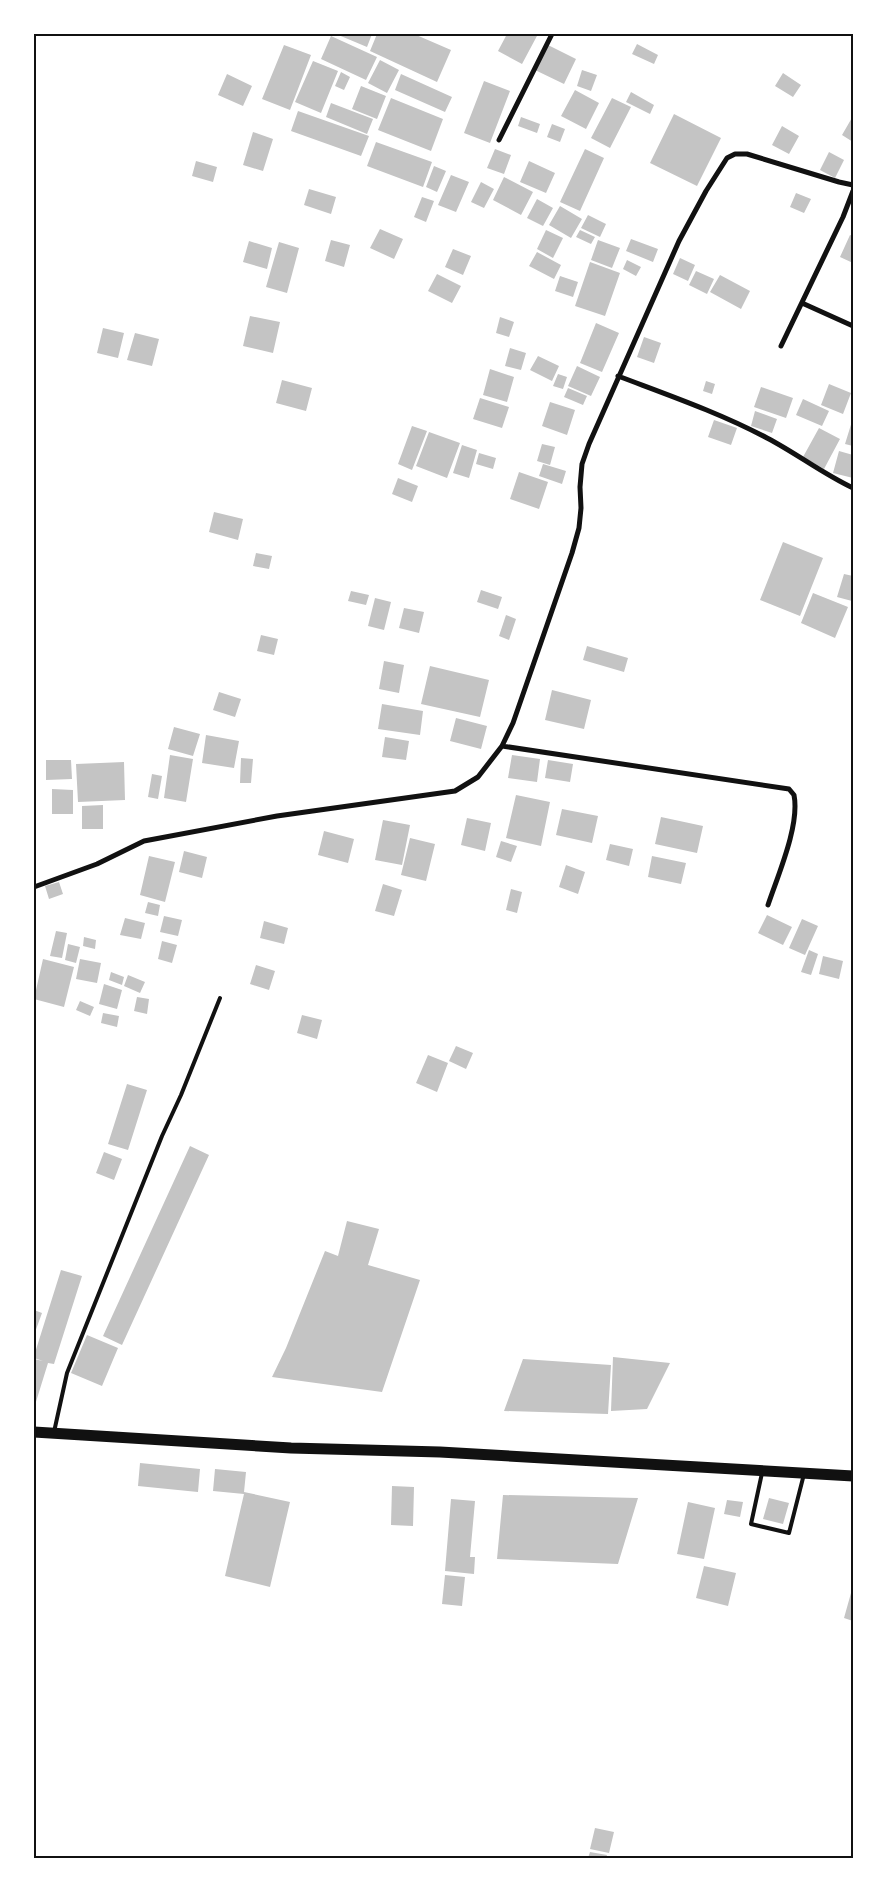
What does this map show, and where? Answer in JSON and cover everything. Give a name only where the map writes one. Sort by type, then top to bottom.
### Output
[{"type":"highway","points":[[34,1432],[291,1448],[440,1452],[853,1476]]},
{"type":"street","points":[[499,140],[552,34]]},
{"type":"street","points":[[34,888],[97,864],[144,841],[277,816],[455,791],[478,777],[502,746],[513,724],[572,553],[579,528],[582,464],[589,444],[679,241],[727,158],[735,154],[747,154],[853,185]]},
{"type":"street","points":[[781,346],[843,217],[853,191]]},
{"type":"street","points":[[802,303],[853,326]]},
{"type":"street","points":[[618,376],[745,427],[853,488]]},
{"type":"street","points":[[502,746],[789,789],[794,795],[795,816],[792,832],[768,905]]},
{"type":"lane","points":[[54,1432],[67,1373],[158,1145],[181,1095],[220,998]]},
{"type":"lane","points":[[763,1471],[750,1524],[790,1533],[804,1473]]},
{"type":"building","points":[[336,34],[372,34],[367,47]]},
{"type":"building","points":[[377,34],[414,34],[451,50],[437,82],[370,51]]},
{"type":"building","points":[[507,34],[538,34],[522,64],[498,51]]},
{"type":"building","points":[[331,36],[377,57],[366,80],[321,59]]},
{"type":"building","points":[[637,44],[658,55],[654,64],[632,54]]},
{"type":"building","points":[[284,45],[311,55],[290,110],[262,99]]},
{"type":"building","points":[[548,45],[576,59],[564,84],[535,70]]},
{"type":"building","points":[[380,60],[399,70],[387,93],[368,83]]},
{"type":"building","points":[[313,61],[338,71],[321,113],[295,102]]},
{"type":"building","points":[[582,70],[597,75],[591,91],[577,86]]},
{"type":"building","points":[[341,72],[350,77],[344,90],[335,86]]},
{"type":"building","points":[[783,73],[801,85],[793,97],[775,86]]},
{"type":"building","points":[[227,74],[252,86],[243,106],[218,95]]},
{"type":"building","points":[[401,74],[452,97],[445,112],[395,90]]},
{"type":"building","points":[[484,81],[510,91],[490,143],[464,133]]},
{"type":"building","points":[[361,86],[386,96],[377,119],[352,109]]},
{"type":"building","points":[[575,90],[599,103],[586,129],[561,116]]},
{"type":"building","points":[[631,92],[654,105],[650,114],[626,102]]},
{"type":"building","points":[[391,98],[443,119],[431,151],[378,130]]},
{"type":"building","points":[[612,98],[631,107],[610,148],[591,138]]},
{"type":"building","points":[[331,103],[373,119],[367,134],[326,117]]},
{"type":"building","points":[[298,111],[369,136],[361,156],[291,131]]},
{"type":"building","points":[[674,114],[721,138],[697,186],[650,163]]},
{"type":"building","points":[[853,116],[853,142],[842,135]]},
{"type":"building","points":[[521,117],[540,124],[537,133],[518,126]]},
{"type":"building","points":[[552,124],[565,129],[560,142],[547,137]]},
{"type":"building","points":[[782,126],[799,136],[789,154],[772,145]]},
{"type":"building","points":[[253,132],[273,139],[263,171],[243,165]]},
{"type":"building","points":[[376,142],[432,162],[423,187],[367,166]]},
{"type":"building","points":[[495,149],[511,155],[504,174],[487,168]]},
{"type":"building","points":[[585,149],[604,158],[580,211],[560,202]]},
{"type":"building","points":[[829,152],[844,160],[835,178],[820,170]]},
{"type":"building","points":[[196,161],[217,167],[213,182],[192,176]]},
{"type":"building","points":[[529,161],[555,173],[546,193],[520,182]]},
{"type":"building","points":[[434,166],[446,171],[437,192],[426,187]]},
{"type":"building","points":[[451,175],[469,182],[456,212],[438,205]]},
{"type":"building","points":[[504,177],[533,192],[521,215],[493,200]]},
{"type":"building","points":[[481,182],[494,189],[484,208],[471,202]]},
{"type":"building","points":[[309,189],[336,197],[331,214],[304,205]]},
{"type":"building","points":[[796,193],[811,199],[804,213],[790,207]]},
{"type":"building","points":[[422,197],[434,201],[426,222],[414,217]]},
{"type":"building","points":[[537,199],[553,208],[543,226],[527,218]]},
{"type":"building","points":[[560,206],[582,219],[571,238],[549,225]]},
{"type":"building","points":[[588,215],[606,224],[600,237],[581,228]]},
{"type":"building","points":[[380,229],[403,239],[394,259],[370,248]]},
{"type":"building","points":[[546,230],[563,238],[553,258],[537,249]]},
{"type":"building","points":[[580,230],[595,237],[591,244],[576,237]]},
{"type":"building","points":[[850,235],[853,236],[853,263],[840,257]]},
{"type":"building","points":[[631,239],[658,249],[653,262],[626,251]]},
{"type":"building","points":[[331,240],[350,245],[344,267],[325,261]]},
{"type":"building","points":[[598,240],[620,248],[612,268],[591,260]]},
{"type":"building","points":[[249,241],[272,248],[267,269],[243,262]]},
{"type":"building","points":[[279,242],[299,248],[287,293],[266,287]]},
{"type":"building","points":[[453,249],[471,256],[463,275],[445,267]]},
{"type":"building","points":[[537,252],[561,265],[554,279],[529,266]]},
{"type":"building","points":[[680,258],[695,265],[688,281],[673,274]]},
{"type":"building","points":[[627,260],[641,267],[636,276],[623,269]]},
{"type":"building","points":[[590,262],[620,273],[605,316],[575,306]]},
{"type":"building","points":[[696,271],[714,279],[707,294],[689,285]]},
{"type":"building","points":[[437,274],[461,286],[452,303],[428,291]]},
{"type":"building","points":[[720,275],[750,291],[741,309],[710,292]]},
{"type":"building","points":[[560,276],[578,282],[573,297],[555,291]]},
{"type":"building","points":[[250,316],[280,322],[273,353],[243,346]]},
{"type":"building","points":[[500,317],[514,322],[509,337],[496,333]]},
{"type":"building","points":[[596,323],[619,333],[602,372],[580,363]]},
{"type":"building","points":[[103,328],[124,333],[118,358],[97,353]]},
{"type":"building","points":[[135,333],[159,339],[152,366],[127,360]]},
{"type":"building","points":[[644,337],[661,343],[654,363],[637,357]]},
{"type":"building","points":[[510,348],[526,353],[521,370],[505,366]]},
{"type":"building","points":[[538,356],[559,366],[552,381],[530,370]]},
{"type":"building","points":[[577,366],[600,377],[591,396],[568,386]]},
{"type":"building","points":[[490,369],[514,377],[507,402],[483,395]]},
{"type":"building","points":[[558,374],[567,377],[563,389],[553,386]]},
{"type":"building","points":[[282,380],[312,388],[306,411],[276,403]]},
{"type":"building","points":[[706,381],[715,384],[712,394],[703,391]]},
{"type":"building","points":[[829,384],[851,393],[843,414],[821,405]]},
{"type":"building","points":[[761,387],[793,398],[786,418],[754,407]]},
{"type":"building","points":[[568,388],[587,396],[583,405],[564,397]]},
{"type":"building","points":[[480,398],[509,407],[502,428],[473,419]]},
{"type":"building","points":[[803,399],[829,411],[822,426],[796,415]]},
{"type":"building","points":[[550,402],[575,410],[567,435],[542,426]]},
{"type":"building","points":[[755,411],[777,419],[772,433],[751,426]]},
{"type":"building","points":[[853,418],[853,446],[845,444]]},
{"type":"building","points":[[714,420],[737,428],[731,445],[708,437]]},
{"type":"building","points":[[412,426],[427,431],[412,470],[398,464]]},
{"type":"building","points":[[819,428],[840,439],[824,469],[803,457]]},
{"type":"building","points":[[429,432],[460,443],[447,478],[416,466]]},
{"type":"building","points":[[542,444],[555,447],[550,465],[537,461]]},
{"type":"building","points":[[462,445],[477,450],[469,478],[453,473]]},
{"type":"building","points":[[839,451],[853,455],[853,478],[833,473]]},
{"type":"building","points":[[479,453],[496,458],[493,469],[476,464]]},
{"type":"building","points":[[543,464],[566,471],[562,484],[539,476]]},
{"type":"building","points":[[519,472],[548,482],[539,509],[510,499]]},
{"type":"building","points":[[398,478],[418,486],[412,502],[392,494]]},
{"type":"building","points":[[214,512],[243,519],[238,540],[209,532]]},
{"type":"building","points":[[783,542],[823,558],[800,616],[760,600]]},
{"type":"building","points":[[256,553],[272,556],[269,569],[253,566]]},
{"type":"building","points":[[844,574],[853,576],[852,601],[837,597]]},
{"type":"building","points":[[481,590],[502,597],[498,609],[477,602]]},
{"type":"building","points":[[351,591],[369,595],[366,605],[348,601]]},
{"type":"building","points":[[813,593],[848,607],[835,638],[801,623]]},
{"type":"building","points":[[375,598],[391,602],[384,630],[368,626]]},
{"type":"building","points":[[404,608],[424,612],[419,633],[399,628]]},
{"type":"building","points":[[506,615],[516,619],[509,640],[499,636]]},
{"type":"building","points":[[261,635],[278,639],[274,655],[257,651]]},
{"type":"building","points":[[587,646],[628,658],[624,672],[583,660]]},
{"type":"building","points":[[384,661],[404,665],[399,693],[379,689]]},
{"type":"building","points":[[430,666],[489,680],[480,717],[421,704]]},
{"type":"building","points":[[552,690],[591,700],[584,729],[545,720]]},
{"type":"building","points":[[219,692],[241,699],[235,717],[213,710]]},
{"type":"building","points":[[382,704],[423,711],[420,735],[378,729]]},
{"type":"building","points":[[456,718],[487,726],[481,749],[450,741]]},
{"type":"building","points":[[174,727],[200,734],[193,756],[168,749]]},
{"type":"building","points":[[206,735],[239,741],[234,768],[202,763]]},
{"type":"building","points":[[385,737],[409,741],[406,760],[382,757]]},
{"type":"building","points":[[170,755],[193,759],[186,802],[164,798]]},
{"type":"building","points":[[512,755],[540,759],[537,782],[508,778]]},
{"type":"building","points":[[241,758],[253,759],[251,783],[240,783]]},
{"type":"building","points":[[46,760],[71,760],[72,779],[46,780]]},
{"type":"building","points":[[548,760],[573,764],[570,782],[545,778]]},
{"type":"building","points":[[124,762],[125,800],[78,802],[76,764]]},
{"type":"building","points":[[152,774],[162,776],[158,799],[148,797]]},
{"type":"building","points":[[52,789],[73,790],[73,814],[52,814]]},
{"type":"building","points":[[516,795],[550,802],[541,846],[506,838]]},
{"type":"building","points":[[103,805],[103,829],[82,829],[82,806]]},
{"type":"building","points":[[562,809],[598,816],[592,843],[556,835]]},
{"type":"building","points":[[661,817],[703,826],[697,853],[655,844]]},
{"type":"building","points":[[467,818],[491,823],[485,851],[461,845]]},
{"type":"building","points":[[383,820],[410,825],[402,865],[375,860]]},
{"type":"building","points":[[324,831],[354,839],[348,863],[318,855]]},
{"type":"building","points":[[410,838],[435,844],[426,881],[401,875]]},
{"type":"building","points":[[501,841],[517,846],[511,862],[496,857]]},
{"type":"building","points":[[610,844],[633,849],[629,866],[606,860]]},
{"type":"building","points":[[184,851],[207,857],[202,878],[179,872]]},
{"type":"building","points":[[149,856],[175,862],[165,902],[140,895]]},
{"type":"building","points":[[652,856],[686,863],[681,884],[648,877]]},
{"type":"building","points":[[566,865],[585,872],[578,894],[559,887]]},
{"type":"building","points":[[59,882],[63,894],[49,899],[45,886]]},
{"type":"building","points":[[383,884],[402,890],[394,916],[375,911]]},
{"type":"building","points":[[511,889],[522,892],[517,913],[506,910]]},
{"type":"building","points":[[148,902],[160,905],[158,916],[145,913]]},
{"type":"building","points":[[767,915],[792,927],[783,945],[758,933]]},
{"type":"building","points":[[164,916],[182,920],[178,936],[160,932]]},
{"type":"building","points":[[125,918],[145,923],[141,939],[120,935]]},
{"type":"building","points":[[802,919],[818,926],[805,955],[789,948]]},
{"type":"building","points":[[264,921],[288,928],[284,944],[260,938]]},
{"type":"building","points":[[56,931],[67,933],[62,958],[50,956]]},
{"type":"building","points":[[84,937],[96,940],[95,949],[83,946]]},
{"type":"building","points":[[162,941],[177,945],[172,963],[158,959]]},
{"type":"building","points":[[68,944],[80,947],[76,963],[65,960]]},
{"type":"building","points":[[809,950],[818,954],[811,975],[801,972]]},
{"type":"building","points":[[823,956],[843,961],[839,979],[819,974]]},
{"type":"building","points":[[43,959],[74,967],[64,1007],[34,999]]},
{"type":"building","points":[[80,959],[101,963],[97,983],[76,979]]},
{"type":"building","points":[[256,965],[275,971],[269,990],[250,984]]},
{"type":"building","points":[[111,972],[124,977],[122,985],[109,980]]},
{"type":"building","points":[[128,975],[145,982],[140,993],[124,986]]},
{"type":"building","points":[[104,984],[122,990],[117,1009],[99,1004]]},
{"type":"building","points":[[137,997],[149,999],[147,1014],[134,1011]]},
{"type":"building","points":[[80,1001],[94,1007],[90,1016],[76,1010]]},
{"type":"building","points":[[103,1013],[119,1016],[117,1027],[101,1023]]},
{"type":"building","points":[[302,1015],[322,1020],[317,1039],[297,1033]]},
{"type":"building","points":[[456,1046],[473,1053],[466,1069],[449,1061]]},
{"type":"building","points":[[428,1055],[448,1063],[437,1092],[416,1083]]},
{"type":"building","points":[[127,1084],[147,1090],[128,1150],[108,1144]]},
{"type":"building","points":[[190,1146],[209,1155],[122,1345],[103,1336]]},
{"type":"building","points":[[104,1152],[122,1159],[114,1180],[96,1173]]},
{"type":"building","points":[[347,1221],[379,1229],[368,1265],[420,1280],[382,1392],[272,1377],[286,1348],[325,1251],[338,1256]]},
{"type":"building","points":[[61,1270],[82,1276],[54,1364],[48,1363],[34,1405],[34,1359],[43,1361],[34,1358],[34,1356]]},
{"type":"building","points":[[34,1310],[42,1313],[34,1335]]},
{"type":"building","points":[[87,1335],[118,1348],[102,1386],[71,1373]]},
{"type":"building","points":[[613,1357],[670,1363],[647,1409],[611,1411]]},
{"type":"building","points":[[523,1359],[611,1365],[608,1414],[504,1411]]},
{"type":"building","points":[[140,1463],[200,1469],[198,1492],[138,1486]]},
{"type":"building","points":[[215,1469],[246,1472],[244,1492],[290,1502],[270,1587],[225,1576],[244,1494],[213,1491]]},
{"type":"building","points":[[392,1486],[414,1487],[413,1526],[391,1525]]},
{"type":"building","points":[[503,1495],[638,1498],[618,1564],[497,1559]]},
{"type":"building","points":[[769,1498],[789,1503],[783,1524],[763,1519]]},
{"type":"building","points":[[451,1499],[475,1501],[470,1557],[475,1557],[474,1574],[445,1571]]},
{"type":"building","points":[[727,1500],[743,1502],[740,1517],[724,1514]]},
{"type":"building","points":[[688,1502],[715,1508],[704,1559],[677,1554]]},
{"type":"building","points":[[704,1566],[736,1573],[728,1606],[696,1598]]},
{"type":"building","points":[[445,1575],[465,1577],[462,1606],[442,1604]]},
{"type":"building","points":[[851,1593],[853,1593],[853,1621],[844,1618]]},
{"type":"building","points":[[595,1828],[614,1832],[609,1853],[590,1849]]},
{"type":"building","points":[[590,1852],[607,1855],[606,1858],[588,1858]]}]
